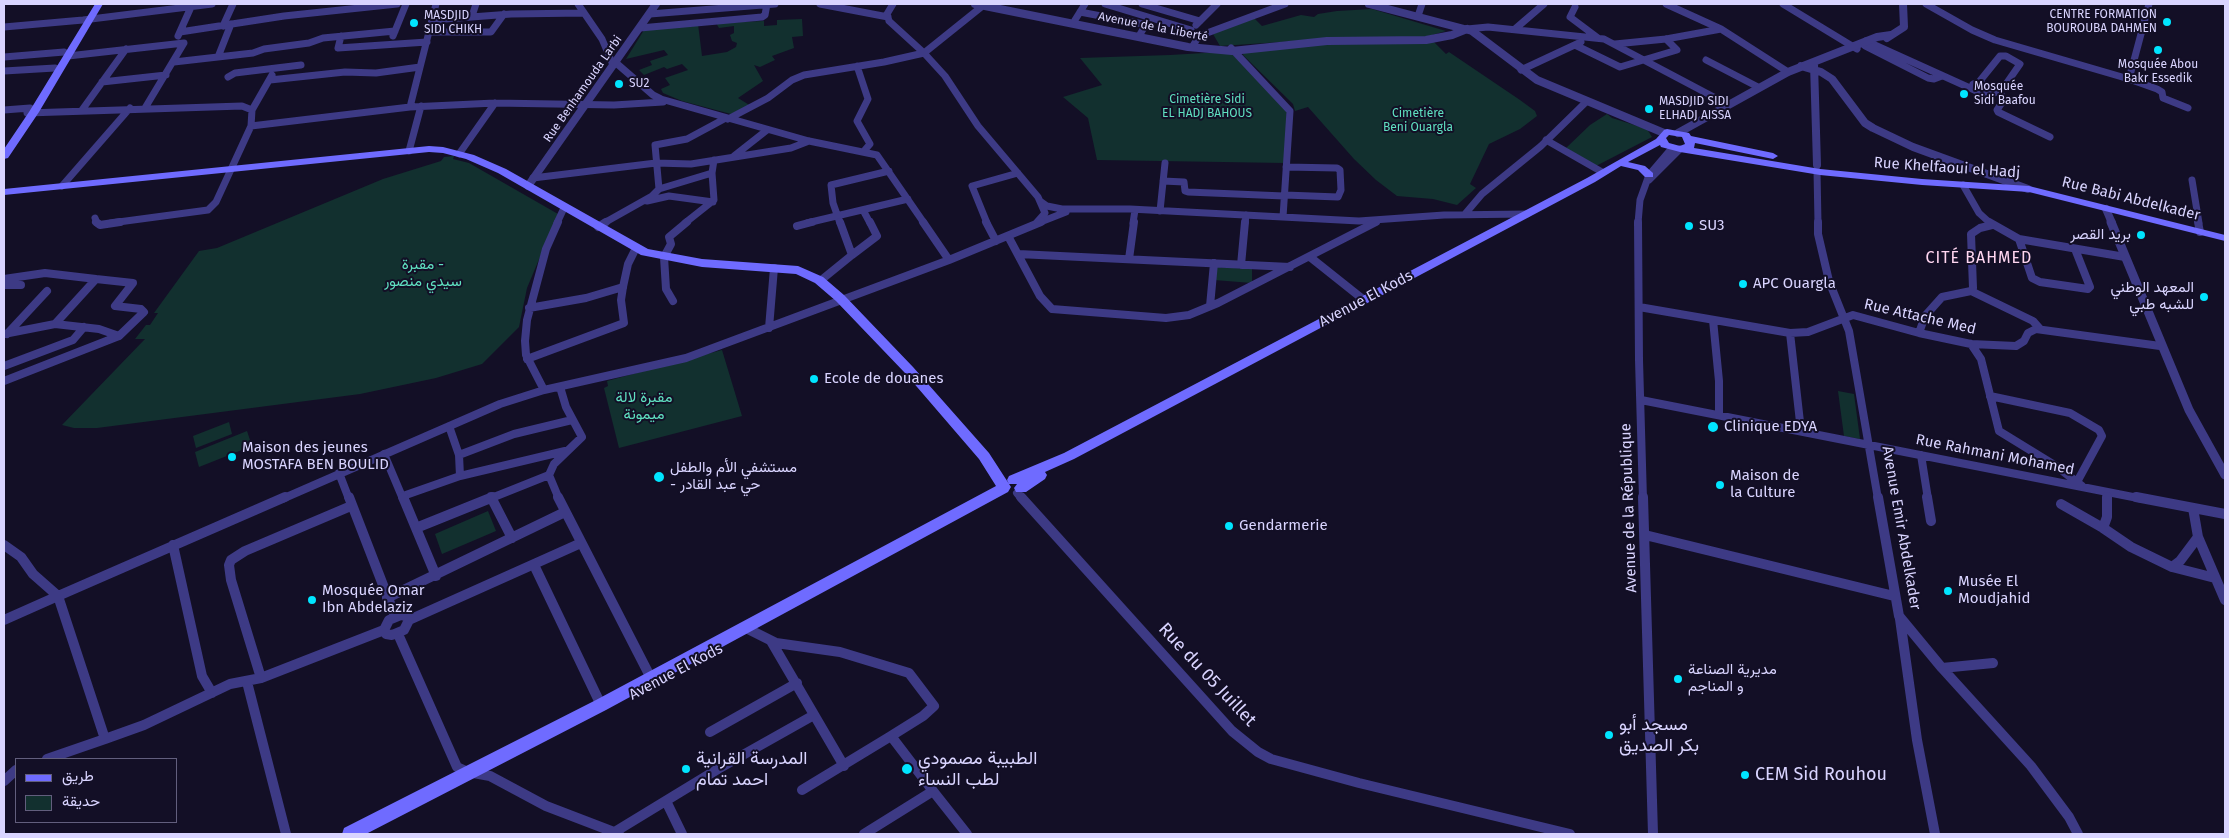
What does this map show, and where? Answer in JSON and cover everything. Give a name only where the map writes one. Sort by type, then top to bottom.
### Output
[{"type":"main road","points":[[90,17],[94,4]]},
{"type":"main road","points":[[5,151],[99,4]]},
{"type":"main road","points":[[42,94],[55,68],[66,54]]},
{"type":"main road","points":[[1591,180],[1672,146],[1690,146],[1685,136]]},
{"type":"main road","name":"Rue Khelfaoui el Hadj","points":[[1672,146],[1685,136],[1818,168]]},
{"type":"main road","name":"Rue Khelfaoui el Hadj","points":[[1672,146],[1707,154],[1818,168],[1863,176],[2029,189]]},
{"type":"main road","name":"Avenue El Kods","points":[[472,772],[653,681],[1069,456],[1591,180],[1602,172],[1672,146]]},
{"type":"main road","points":[[4,192],[409,151],[434,149],[459,154],[530,182],[564,208],[636,248],[664,257],[702,263],[798,270],[820,281],[843,300],[909,370],[1011,487]]},
{"type":"main road","points":[[1626,165],[1641,168],[1648,179]]},
{"type":"main road","name":"Rue Babi Abdelkader","points":[[2029,189],[2225,238]]},
{"type":"main road","name":"Avenue El Kods","points":[[472,772],[601,705],[653,681]]},
{"type":"main road","points":[[350,834],[472,772]]},
{"type":"main road","points":[[361,834],[472,772]]},
{"type":"street","points":[[4,26],[173,6],[191,7],[212,4]]},
{"type":"street","points":[[223,26],[233,4]]},
{"type":"street","points":[[180,32],[398,4]]},
{"type":"street","points":[[390,44],[406,4]]},
{"type":"street","points":[[410,107],[436,4]]},
{"type":"street","points":[[472,16],[476,4]]},
{"type":"street","points":[[578,4],[602,39],[614,64],[653,95],[767,130],[809,141],[864,151],[880,157],[949,260]]},
{"type":"street","name":"Rue Benhamouda Larbi","points":[[530,182],[656,4]]},
{"type":"street","points":[[640,28],[762,17],[765,15],[767,4]]},
{"type":"street","points":[[650,14],[701,8],[775,4]]},
{"type":"street","points":[[820,4],[888,17],[897,30],[924,53],[944,76],[978,126],[1040,201],[1046,213],[1037,222]]},
{"type":"street","points":[[888,17],[893,4]]},
{"type":"street","points":[[659,189],[655,146],[687,139],[768,98],[797,77],[924,53],[981,4]]},
{"type":"street","name":"Avenue de la Liberté","points":[[981,4],[1140,35],[1234,49]]},
{"type":"street","name":"Avenue de la Liberté","points":[[992,4],[1075,20],[1188,47],[1234,49],[1336,41],[1426,40],[1452,35],[1467,29]]},
{"type":"street","points":[[1075,20],[1085,4]]},
{"type":"street","points":[[1105,4],[1190,30],[1199,36]]},
{"type":"street","points":[[1142,4],[1200,21]]},
{"type":"street","points":[[1190,30],[1217,4]]},
{"type":"street","points":[[1194,44],[1199,36],[1285,4]]},
{"type":"street","points":[[1369,4],[1467,29],[1537,80],[1587,101],[1672,146],[1648,179]]},
{"type":"street","points":[[1418,16],[1422,4]]},
{"type":"street","points":[[1515,29],[1544,4]]},
{"type":"street","points":[[1666,4],[1721,29],[1789,71],[1804,73],[1814,70],[1853,48],[1891,35],[1904,27],[1903,4]]},
{"type":"street","points":[[1783,4],[1853,48]]},
{"type":"street","points":[[1926,4],[1972,30],[2010,46],[2129,80],[2162,92],[2163,98],[2188,108]]},
{"type":"street","points":[[2129,80],[2149,4]]},
{"type":"street","points":[[174,43],[191,7]]},
{"type":"street","points":[[1575,7],[1570,17],[1595,37]]},
{"type":"street","points":[[694,22],[701,8]]},
{"type":"street","points":[[715,21],[717,8]]},
{"type":"street","points":[[1080,12],[1144,24],[1145,26],[1140,35]]},
{"type":"street","points":[[432,20],[504,14],[584,13]]},
{"type":"street","points":[[429,32],[491,32],[504,14]]},
{"type":"street","points":[[218,57],[231,24]]},
{"type":"street","points":[[1467,29],[1478,26],[1595,37],[1615,44],[1727,104]]},
{"type":"street","points":[[1615,44],[1666,39],[1721,29]]},
{"type":"street","points":[[174,62],[309,44],[320,39],[341,36],[395,31]]},
{"type":"street","points":[[341,36],[338,48],[427,42]]},
{"type":"street","points":[[1521,70],[1595,37]]},
{"type":"street","points":[[1576,45],[1617,67],[1677,50],[1666,39]]},
{"type":"street","points":[[1872,42],[1928,78],[1934,79],[1942,76],[1969,85],[1979,82],[2000,56],[2006,56],[2020,64],[2004,87],[1997,92],[1983,93],[1969,85],[1872,42]]},
{"type":"street","points":[[4,57],[66,54],[174,43],[184,44],[145,108]]},
{"type":"street","points":[[82,110],[126,49]]},
{"type":"street","points":[[1234,49],[1289,109],[1283,217]]},
{"type":"street","points":[[1706,60],[1758,87]]},
{"type":"street","points":[[228,77],[235,73],[301,65]]},
{"type":"street","points":[[857,66],[868,99],[857,121],[870,144],[864,151]]},
{"type":"street","points":[[1685,136],[1693,125],[1727,104],[1801,66],[1832,79],[1868,126],[1913,147],[2029,189]]},
{"type":"street","points":[[270,80],[345,72],[376,73],[420,67]]},
{"type":"street","points":[[4,71],[55,68]]},
{"type":"street","points":[[96,218],[96,223],[100,226],[208,210],[214,206],[251,126],[252,110],[276,68]]},
{"type":"street","points":[[1814,70],[1818,168]]},
{"type":"street","points":[[102,82],[166,76]]},
{"type":"street","points":[[1979,82],[2003,96],[2003,101],[1997,110],[1998,112],[2050,138]]},
{"type":"street","points":[[1465,214],[1482,194],[1518,166],[1587,101]]},
{"type":"street","points":[[251,126],[421,106],[495,103],[584,106],[671,102]]},
{"type":"street","points":[[459,154],[495,103]]},
{"type":"street","points":[[4,110],[242,106],[252,110]]},
{"type":"street","points":[[409,151],[421,106]]},
{"type":"street","points":[[62,186],[130,108]]},
{"type":"street","points":[[732,157],[767,130]]},
{"type":"street","points":[[1546,140],[1602,172]]},
{"type":"street","points":[[530,182],[656,163],[687,164],[791,148],[809,141]]},
{"type":"street","points":[[673,301],[666,289],[664,257],[671,244],[669,239],[671,235],[713,202],[715,197],[712,173],[714,160]]},
{"type":"street","points":[[1160,211],[1165,163]]},
{"type":"street","points":[[1163,182],[1184,182],[1185,191],[1188,192],[1340,196],[1340,170],[1337,168],[1286,167]]},
{"type":"street","name":"Avenue Emir Abdelkader","points":[[1818,168],[1818,234],[1829,281],[1849,331],[1899,616],[1942,668],[2032,766],[2069,817],[2078,834]]},
{"type":"street","points":[[852,255],[837,216],[832,184],[889,171]]},
{"type":"street","points":[[598,227],[644,201],[659,189],[712,173]]},
{"type":"street","points":[[996,241],[984,218],[972,186],[1018,173]]},
{"type":"street","name":"Avenue de la République","points":[[1648,179],[1640,200],[1639,307],[1653,834]]},
{"type":"street","points":[[2192,180],[2200,232]]},
{"type":"street","points":[[1963,185],[1979,213],[1992,225],[2019,239],[2125,257]]},
{"type":"street","points":[[644,201],[669,196],[713,202]]},
{"type":"street","points":[[797,226],[908,199]]},
{"type":"street","points":[[1040,201],[1047,206],[1058,209],[1135,210],[1377,221],[1465,214],[1527,214]]},
{"type":"street","points":[[544,390],[527,359],[524,341],[529,308],[546,249],[564,208]]},
{"type":"street","points":[[4,620],[500,404],[544,390],[622,374],[686,358],[949,260],[1037,222],[1081,208]]},
{"type":"street","points":[[2106,209],[2160,346],[2189,410],[2225,475]]},
{"type":"street","points":[[820,281],[877,236],[863,210]]},
{"type":"street","points":[[1129,259],[1135,210]]},
{"type":"street","points":[[1241,265],[1246,215]]},
{"type":"street","points":[[1008,236],[1040,296],[1047,305],[1057,310],[1166,318],[1189,315],[1210,306],[1291,267],[1377,221]]},
{"type":"street","points":[[1971,291],[1973,288],[1973,257],[1971,234],[1980,228],[1992,225]]},
{"type":"street","points":[[2019,239],[2032,278],[2040,282],[2088,289],[2090,287],[2075,248]]},
{"type":"street","points":[[527,359],[624,323],[621,300],[623,287],[628,264],[636,248]]},
{"type":"street","points":[[1018,254],[1291,267]]},
{"type":"street","points":[[1310,257],[1364,300]]},
{"type":"street","points":[[1210,306],[1214,263]]},
{"type":"street","points":[[769,328],[774,268]]},
{"type":"street","points":[[4,279],[45,273],[133,283],[115,306],[141,309],[144,312],[119,336],[4,381]]},
{"type":"street","points":[[54,324],[96,279]]},
{"type":"street","points":[[4,285],[21,285]]},
{"type":"street","points":[[529,308],[586,298],[623,287]]},
{"type":"street","points":[[5,334],[47,291]]},
{"type":"street","points":[[1918,333],[1925,316],[1942,297],[1971,291],[2033,320],[2040,329],[2160,346]]},
{"type":"street","points":[[1639,307],[1790,333],[1808,332],[1844,317]]},
{"type":"street","name":"Rue Attache Med","points":[[1844,317],[1853,315],[1866,317],[1918,333],[1971,344],[2016,346],[2024,340],[2031,330],[2040,329]]},
{"type":"street","points":[[1713,320],[1719,381],[1719,415]]},
{"type":"street","points":[[5,334],[54,324],[100,329],[119,336]]},
{"type":"street","points":[[4,366],[73,340],[84,327]]},
{"type":"street","points":[[1790,333],[1801,431]]},
{"type":"street","points":[[1971,344],[1981,359],[1999,431],[2086,488]]},
{"type":"street","points":[[416,528],[549,475],[554,464],[582,437],[561,396],[560,387]]},
{"type":"street","points":[[1990,396],[2070,413],[2099,430],[2102,436],[2077,482]]},
{"type":"street","name":"Rue Rahmani Mohamed","points":[[1641,400],[2225,514]]},
{"type":"street","points":[[459,455],[514,434],[572,420]]},
{"type":"street","points":[[448,426],[459,455],[460,476]]},
{"type":"street","points":[[403,496],[460,476],[567,451]]},
{"type":"street","points":[[384,454],[436,576]]},
{"type":"street","points":[[1921,454],[1931,521]]},
{"type":"street","points":[[338,474],[395,616]]},
{"type":"street","points":[[549,475],[565,512],[653,681]]},
{"type":"street","name":"Rue du 05 Juillet","points":[[1011,487],[1232,731],[1258,752],[1271,758],[1359,783],[1570,834]]},
{"type":"street","points":[[2103,528],[2107,517],[2107,492]]},
{"type":"street","points":[[491,497],[512,538]]},
{"type":"street","points":[[2061,504],[2150,558],[2172,567],[2215,578]]},
{"type":"street","points":[[261,678],[232,580],[229,565],[231,560],[245,551],[351,506]]},
{"type":"street","points":[[2193,508],[2198,536],[2225,600]]},
{"type":"street","points":[[387,598],[436,576],[565,512]]},
{"type":"street","points":[[1645,535],[1894,596]]},
{"type":"street","points":[[2172,567],[2194,544],[2198,536]]},
{"type":"street","points":[[384,630],[386,634],[398,634],[404,630],[409,620],[581,543]]},
{"type":"street","points":[[4,545],[21,557],[33,574],[58,596],[105,739]]},
{"type":"street","points":[[173,545],[202,676],[212,693]]},
{"type":"street","points":[[534,565],[601,705]]},
{"type":"street","points":[[50,758],[144,725],[230,684],[261,678],[384,630],[389,620],[395,616],[406,616],[409,620]]},
{"type":"street","points":[[1899,616],[1935,834]]},
{"type":"street","points":[[749,630],[771,641],[840,652],[909,673],[934,706],[923,716],[802,790]]},
{"type":"street","points":[[398,634],[455,764],[461,770],[497,778],[546,806],[616,834],[718,769],[814,715]]},
{"type":"street","points":[[771,641],[844,766]]},
{"type":"street","points":[[1942,668],[1993,663]]},
{"type":"street","points":[[247,682],[286,834]]},
{"type":"street","points":[[710,732],[797,683]]},
{"type":"street","points":[[891,736],[967,834]]},
{"type":"street","points":[[4,781],[15,771]]},
{"type":"street","points":[[864,834],[933,790]]},
{"type":"street","points":[[666,801],[682,834]]},
{"type":"green space","points":[[1372,9],[1446,31],[1425,37],[1327,39],[1220,46],[1213,34],[1253,17],[1262,26],[1301,15],[1314,17],[1318,14],[1337,11]]},
{"type":"green space","points":[[802,19],[803,36],[792,37],[794,48],[772,56],[775,60],[760,67],[754,65],[763,81],[738,98],[751,106],[731,114],[682,101],[663,93],[661,89],[670,85],[665,78],[688,70],[682,64],[667,69],[664,67],[644,75],[639,70],[652,65],[650,61],[668,55],[664,50],[626,59],[644,30],[698,24],[702,56],[727,52],[736,47],[737,43],[732,41],[730,35],[734,33],[734,26],[719,28],[716,23],[764,21],[764,26],[777,25],[777,20]]},
{"type":"green space","name":"Cimetière Beni Ouargla","points":[[1434,42],[1446,54],[1449,52],[1520,100],[1535,111],[1537,116],[1520,129],[1489,144],[1470,184],[1476,188],[1457,205],[1433,199],[1397,196],[1376,180],[1354,159],[1308,107],[1295,111],[1293,104],[1243,55],[1244,50],[1327,44]]},
{"type":"green space","name":"Cimetière Sidi EL HADJ BAHOUS","points":[[1221,52],[1232,54],[1287,108],[1285,163],[1097,160],[1088,118],[1063,97],[1102,85],[1080,58]]},
{"type":"green space","points":[[1607,114],[1612,118],[1647,129],[1652,137],[1596,166],[1566,148],[1590,125]]},
{"type":"green space","name":"مقبرة - سيدي منصور","points":[[454,156],[453,159],[469,163],[558,214],[527,288],[519,327],[482,364],[436,378],[360,394],[97,428],[74,428],[62,425],[145,339],[135,339],[146,325],[150,325],[158,313],[154,313],[199,251],[217,248],[383,179],[441,161],[444,157]]},
{"type":"green space","points":[[1215,267],[1252,269],[1252,283],[1214,280]]},
{"type":"green space","name":"مقبرة لالة ميمونة","points":[[722,350],[742,416],[619,448],[604,388],[608,386],[607,381]]},
{"type":"green space","points":[[1838,391],[1854,394],[1860,439],[1844,436]]},
{"type":"green space","points":[[229,422],[232,434],[196,448],[193,436]]},
{"type":"green space","points":[[247,431],[252,446],[199,467],[195,452]]},
{"type":"green space","points":[[488,511],[496,531],[442,554],[435,534]]},
{"type":"place","name":"CENTRE FORMATION BOUROUBA DAHMEN","points":[[2167,22]]},
{"type":"place","name":"MASDJID SIDI CHIKH","points":[[414,23]]},
{"type":"place","name":"Mosquée Abou Bakr Essedik","points":[[2158,50]]},
{"type":"place","name":"SU2","points":[[619,84]]},
{"type":"place","name":"Mosquée Sidi Baafou","points":[[1964,94]]},
{"type":"place","name":"MASDJID SIDI ELHADJ AISSA","points":[[1649,109]]},
{"type":"place","name":"SU3","points":[[1689,226]]},
{"type":"place","name":"بريد القصر","points":[[2141,235]]},
{"type":"place","name":"APC Ouargla","points":[[1743,284]]},
{"type":"place","name":"المعهد الوطني للشبه طبي","points":[[2204,297]]},
{"type":"place","name":"Ecole de douanes","points":[[814,379]]},
{"type":"place","name":"Clinique EDYA","points":[[1713,427]]},
{"type":"place","name":"Maison des jeunes MOSTAFA BEN BOULID","points":[[232,457]]},
{"type":"place","name":"مستشفي الأم والطفل - حي عبد القادر","points":[[659,477]]},
{"type":"place","name":"Maison de la Culture","points":[[1720,485]]},
{"type":"place","name":"Gendarmerie","points":[[1229,526]]},
{"type":"place","name":"Musée El Moudjahid","points":[[1948,591]]},
{"type":"place","name":"Mosquée Omar Ibn Abdelaziz","points":[[312,600]]},
{"type":"place","name":"مديرية الصناعة و المناجم","points":[[1678,679]]},
{"type":"place","name":"مسجد أبو بكر الصديق","points":[[1609,735]]},
{"type":"place","name":"المدرسة القرانية احمد تمام","points":[[686,769]]},
{"type":"place","name":"الطبيبة مصمودي لطب النساء","points":[[907,769]]},
{"type":"place","name":"CEM Sid Rouhou","points":[[1745,775]]},
{"type":"district","name":"CITÉ BAHMED","points":[[1979,259]]}]
